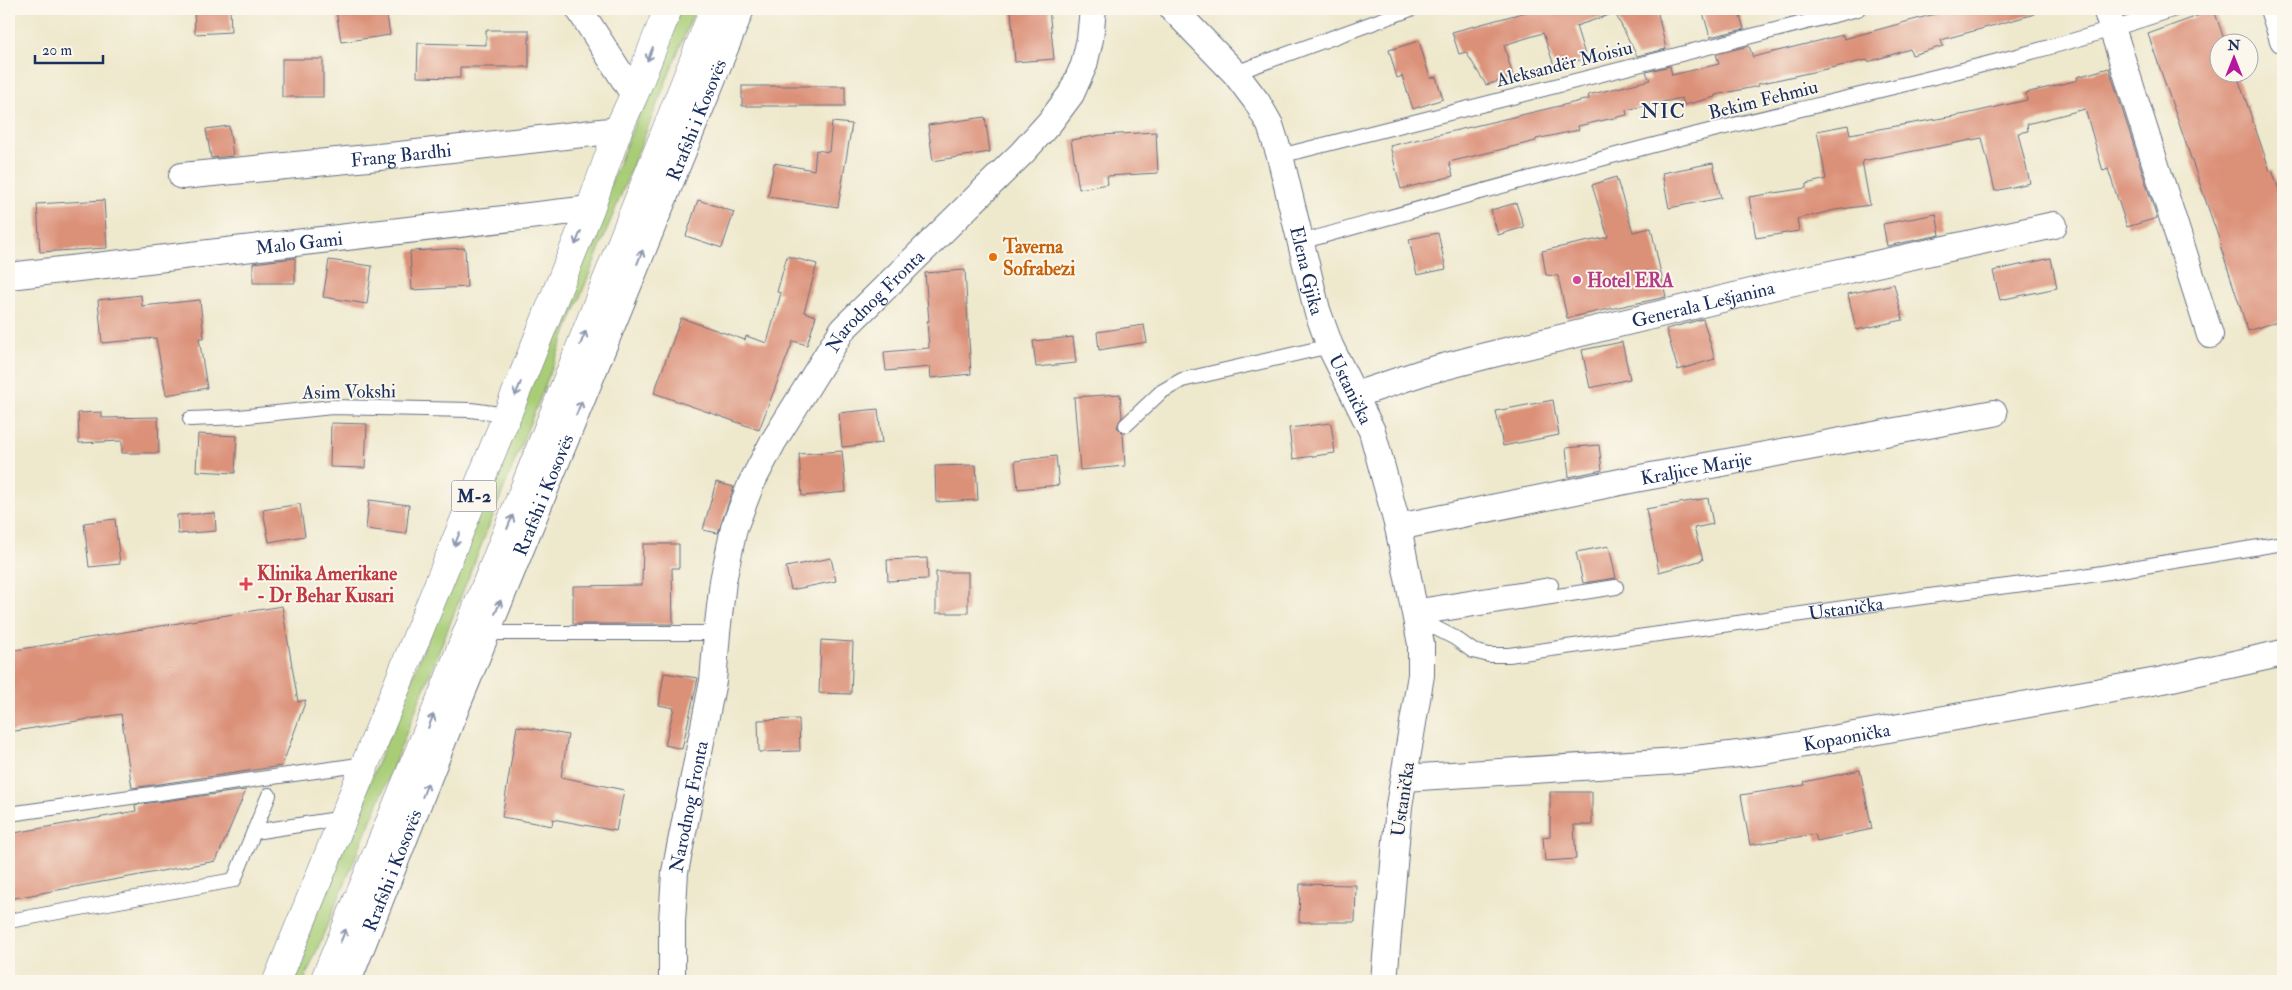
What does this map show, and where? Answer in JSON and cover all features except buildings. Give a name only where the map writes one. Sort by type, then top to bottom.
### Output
[{"type":"highway","name":"M-2","points":[[277,981],[508,415],[590,209],[618,130],[668,9]]},
{"type":"highway","name":"Rrafshi i Kosovës","points":[[324,981],[442,696],[714,9]]},
{"type":"street","points":[[579,9],[634,95]]},
{"type":"street","name":"Rrafshi i Kosovës","points":[[348,981],[487,633],[741,9]]},
{"type":"street","name":"Elena Gjika","points":[[1173,9],[1235,73],[1257,102],[1270,125],[1280,156],[1310,286],[1330,346]]},
{"type":"street","points":[[2272,9],[2283,40]]},
{"type":"street","name":"Narodnog Fronta","points":[[672,981],[672,922],[675,872],[714,681],[716,633],[723,581],[734,528],[751,484],[773,442],[843,329],[1050,122],[1071,94],[1084,65],[1096,10]]},
{"type":"street","points":[[2110,19],[2210,335]]},
{"type":"street","name":"Frang Bardhi","points":[[182,176],[399,155],[618,130]]},
{"type":"street","name":"Malo Gami","points":[[9,276],[590,209]]},
{"type":"street","name":"Generala Lešjanina","points":[[1355,395],[1424,372],[1485,356],[1776,286],[2054,225]]},
{"type":"street","name":"Ustanička","points":[[1330,346],[1372,431],[1398,527],[1421,644],[1420,675],[1396,836],[1384,981]]},
{"type":"street","name":"Kraljice Marije","points":[[1398,527],[1635,478],[1994,413]]},
{"type":"street","name":"Kopaonička","points":[[1404,778],[1658,763],[1766,751],[2163,680],[2283,653]]},
{"type":"lane","points":[[1235,73],[1411,9]]},
{"type":"lane","name":"Aleksandër Moisiu","points":[[1280,156],[1858,9]]},
{"type":"lane","name":"Bekim Fehmiu","points":[[1301,242],[1600,158],[2025,55],[2110,19],[2176,9]]},
{"type":"lane","points":[[1126,425],[1161,392],[1182,380],[1330,346]]},
{"type":"lane","name":"Asim Vokshi","points":[[190,419],[239,417],[332,407],[471,410],[508,415]]},
{"type":"lane","name":"Ustanička","points":[[1415,613],[1473,651],[1489,655],[1509,655],[1924,596],[2078,578],[2283,543]]},
{"type":"lane","points":[[1415,613],[1552,585]]},
{"type":"lane","points":[[1415,613],[1616,587]]},
{"type":"lane","points":[[487,633],[716,633]]},
{"type":"lane","points":[[9,814],[366,764]]},
{"type":"lane","points":[[9,921],[234,880],[269,795]]},
{"type":"lane","points":[[254,832],[344,818]]},
{"type":"green space","points":[[681,9],[695,9],[386,784],[304,981],[290,981]]},
{"type":"place","name":"Taverna Sofrabezi","points":[[993,257]]},
{"type":"place","name":"Hotel ERA","points":[[1577,280]]},
{"type":"place","name":"Klinika Amerikane - Dr Behar Kusari","points":[[246,584]]},
{"type":"district","name":"NIC","points":[[1663,111]]}]
